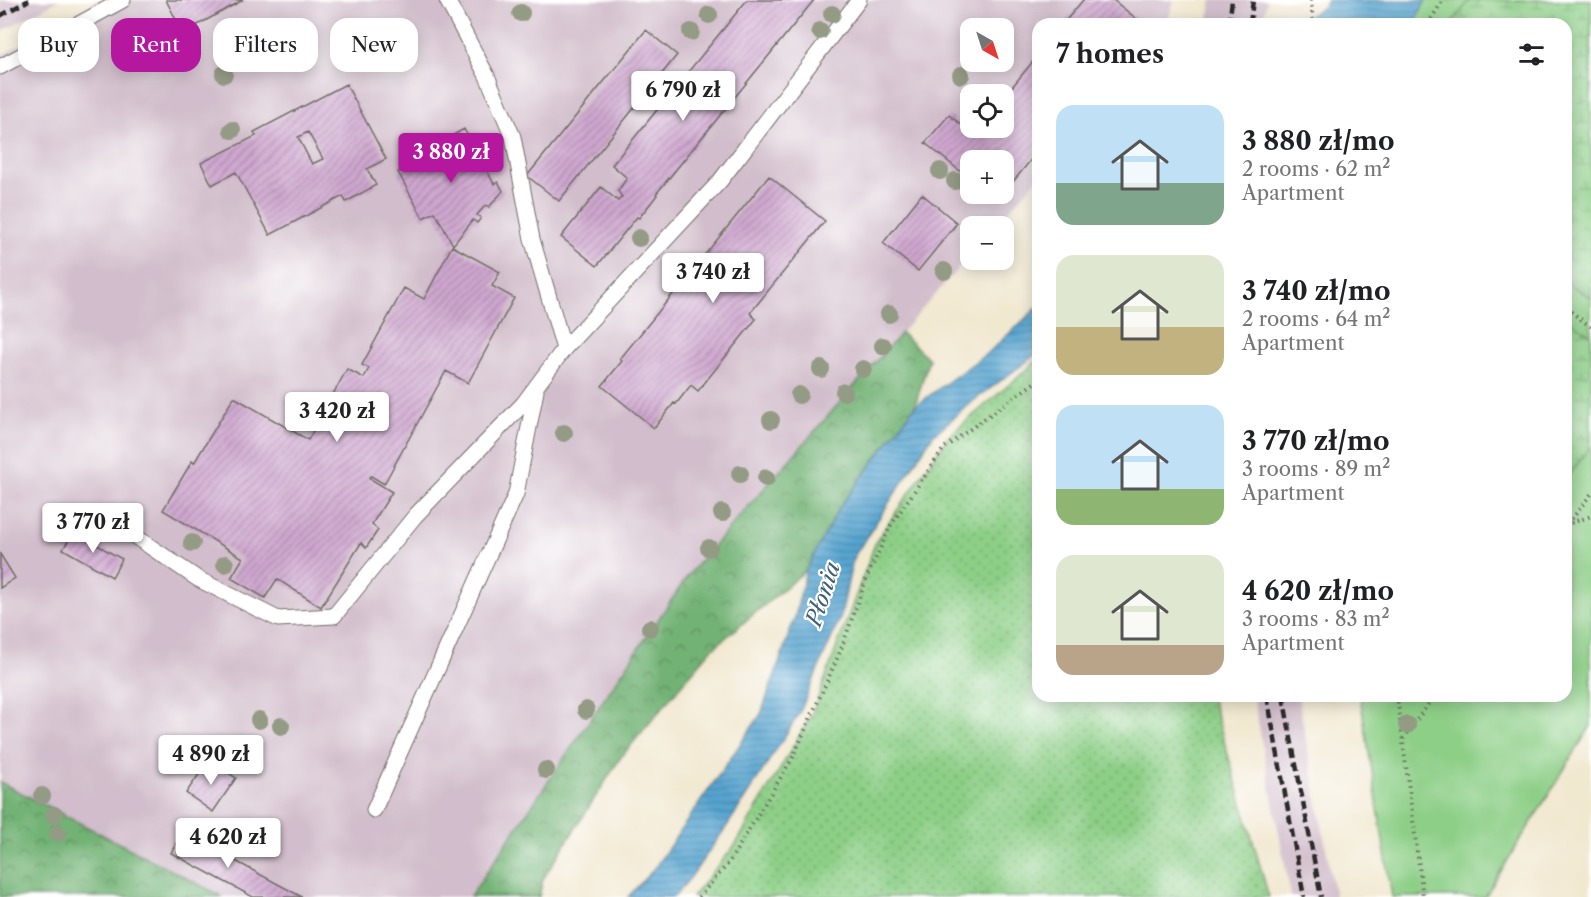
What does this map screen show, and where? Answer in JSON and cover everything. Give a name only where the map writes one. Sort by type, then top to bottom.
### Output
[{"type":"lane","points":[[0,67],[123,0]]},
{"type":"lane","points":[[447,0],[487,76],[513,137],[532,239],[564,349]]},
{"type":"lane","points":[[130,533],[198,579],[278,619],[334,616],[415,516],[523,404],[564,349],[720,181],[859,0]]},
{"type":"lane","points":[[374,810],[516,494],[537,385]]},
{"type":"path","points":[[1311,0],[1312,18]]},
{"type":"path","points":[[1432,18],[1443,0]]},
{"type":"path","points":[[1572,313],[1591,327]]},
{"type":"path","points":[[699,897],[728,864],[793,757],[840,652],[867,577],[891,525],[944,448],[1032,384]]},
{"type":"path","points":[[1572,519],[1591,494]]},
{"type":"path","points":[[1572,523],[1591,516]]},
{"type":"path","points":[[1398,702],[1423,897]]},
{"type":"path","points":[[1403,739],[1430,702]]},
{"type":"shaded area","points":[[0,0],[59,0],[26,18],[18,18],[18,22],[0,32]]},
{"type":"shaded area","points":[[99,0],[1174,0],[1169,18],[1032,18],[1032,185],[1004,216],[960,216],[960,266],[689,574],[470,897],[223,897],[0,782],[0,56],[18,46],[18,72],[99,72],[99,18],[67,18]]},
{"type":"shaded area","points":[[1212,0],[1267,0],[1263,18],[1208,18]]},
{"type":"shaded area","points":[[1254,702],[1299,702],[1335,897],[1291,897]]},
{"type":"green space","points":[[1426,0],[1591,0],[1591,726],[1485,897],[1392,897],[1361,702],[1572,702],[1572,18],[1417,18]]},
{"type":"green space","points":[[1470,0],[1591,0],[1591,298],[1572,286],[1572,18],[1456,18]]},
{"type":"green space","points":[[1572,322],[1591,335],[1591,446],[1572,471]]},
{"type":"green space","points":[[901,333],[929,359],[915,406],[839,508],[806,570],[710,651],[621,757],[543,879],[539,897],[470,897],[689,574]]},
{"type":"green space","points":[[1032,365],[1032,702],[1213,702],[1269,897],[692,897],[736,844],[812,714],[876,541],[948,437]]},
{"type":"green space","points":[[0,782],[223,897],[0,897]]},
{"type":"water","points":[[1327,0],[1426,0],[1417,18],[1304,18],[1323,8]]},
{"type":"water","name":"Płonia","points":[[1032,312],[1032,357],[972,402],[933,435],[853,558],[841,616],[799,714],[729,823],[674,897],[628,897],[656,866],[761,714],[795,617],[806,570],[839,508],[915,406],[990,351]]},
{"type":"building","points":[[166,0],[243,0],[201,23],[201,18],[175,18]]},
{"type":"building","points":[[747,0],[814,0],[639,218],[637,217],[597,266],[561,237],[601,187],[618,201],[622,197],[618,191],[627,178],[612,165]]},
{"type":"building","points":[[1083,0],[1113,0],[1136,18],[1068,18]]},
{"type":"building","points":[[646,30],[677,55],[559,201],[527,176]]},
{"type":"building","points":[[1032,62],[1032,158],[1014,181],[1014,150],[960,150],[960,171],[925,143],[949,115],[960,124],[960,138],[1014,138],[1014,85]]},
{"type":"building","points":[[346,84],[386,159],[367,169],[376,185],[346,202],[343,196],[270,235],[236,172],[212,185],[201,163],[256,136],[254,132]],"holes":[[[308,132],[323,159],[312,164],[298,137]]]},
{"type":"building","points":[[464,129],[479,156],[482,154],[485,159],[482,161],[494,184],[498,182],[503,191],[489,207],[486,205],[477,215],[481,218],[477,223],[473,220],[453,245],[435,212],[423,218],[398,172],[409,166],[406,161]]},
{"type":"building","points":[[769,176],[825,221],[750,313],[756,319],[698,391],[691,385],[654,428],[602,386],[622,361],[620,359]]},
{"type":"building","points":[[922,194],[957,223],[918,271],[883,243]]},
{"type":"building","points":[[452,246],[500,272],[492,286],[514,298],[468,383],[446,371],[384,484],[371,476],[369,478],[392,492],[372,524],[378,530],[366,548],[361,543],[321,607],[277,579],[265,598],[231,578],[243,558],[163,510],[234,397],[308,440],[347,369],[364,378],[369,368],[362,365],[404,288],[424,299]]},
{"type":"building","points":[[74,532],[122,559],[112,577],[63,549]]},
{"type":"building","points":[[0,554],[15,578],[0,588]]},
{"type":"building","points":[[209,760],[236,778],[213,812],[186,793]]},
{"type":"building","points":[[182,832],[302,897],[253,897],[171,853]]},
{"type":"railway","points":[[0,16],[29,0]]},
{"type":"railway","points":[[1230,18],[1232,0]]},
{"type":"railway","points":[[1251,18],[1253,0]]},
{"type":"railway","points":[[1268,702],[1304,897]]},
{"type":"railway","points":[[1284,702],[1321,897]]}]
